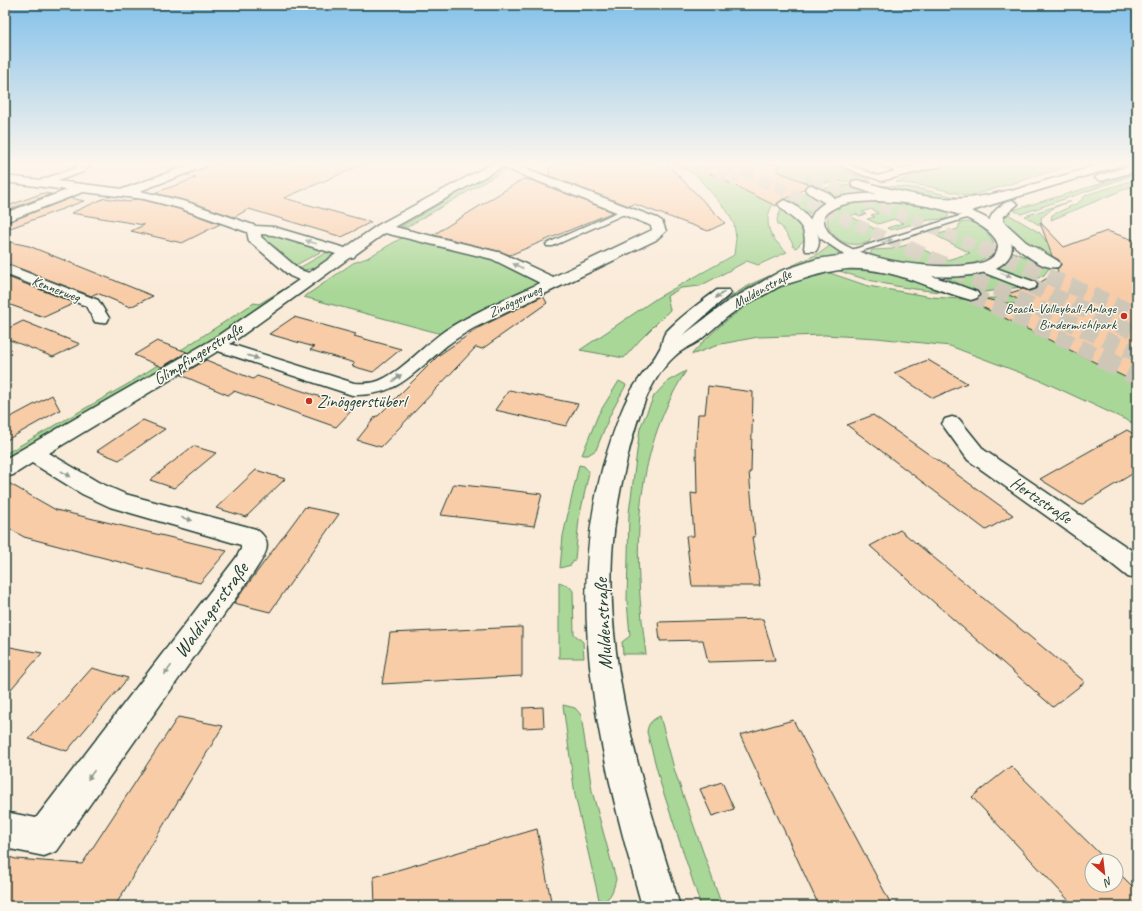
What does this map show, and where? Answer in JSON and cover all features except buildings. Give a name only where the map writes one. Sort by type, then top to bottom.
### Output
[{"type":"main road","points":[[5,218],[34,207]]},
{"type":"main road","points":[[187,207],[254,230],[274,231],[349,254]]},
{"type":"main road","name":"Glimpfingerstraße","points":[[5,469],[216,345],[349,254],[383,228],[422,207]]},
{"type":"main road","name":"Zinöggerweg","points":[[216,345],[352,389],[366,390],[381,388],[394,381],[425,354],[453,334],[494,310],[651,237],[659,231],[659,227],[652,221],[614,207]]},
{"type":"main road","points":[[787,207],[800,216],[808,228],[813,241],[811,248]]},
{"type":"main road","points":[[790,207],[817,218],[822,210],[828,207]]},
{"type":"main road","points":[[944,207],[974,218],[1000,235],[1005,246],[1053,264],[1021,246],[996,222],[997,216],[1005,207]]},
{"type":"main road","points":[[974,218],[995,207]]},
{"type":"main road","name":"Muldenstraße","points":[[817,218],[820,231],[829,240],[849,252],[868,259],[911,269],[950,272],[982,268],[998,261],[1005,251],[1005,246]]},
{"type":"main road","points":[[383,228],[497,256],[553,283]]},
{"type":"main road","points":[[254,230],[254,238],[286,266],[295,273],[312,279]]},
{"type":"main road","name":"Muldenstraße","points":[[661,906],[627,792],[611,716],[601,645],[599,575],[602,527],[612,466],[636,400],[650,376],[669,351],[690,341],[731,305],[811,248],[829,240]]},
{"type":"main road","name":"Muldenstraße","points":[[773,275],[840,260],[868,259]]},
{"type":"main road","points":[[773,275],[855,265],[909,274],[971,295],[935,276],[911,269]]},
{"type":"main road","points":[[982,268],[1029,285]]},
{"type":"main road","name":"Kennerweg","points":[[5,269],[92,303],[101,318]]},
{"type":"main road","name":"Muldenstraße","points":[[669,351],[671,338],[679,329],[700,310],[736,285]]},
{"type":"main road","name":"Hertzstraße","points":[[952,424],[976,455],[1106,545],[1137,569]]},
{"type":"main road","name":"Waldingerstraße","points":[[5,830],[44,838],[241,571],[254,551],[254,541],[247,536],[118,501],[90,488],[32,454]]},
{"type":"lane","points":[[550,244],[626,211]]},
{"type":"lane","points":[[849,252],[974,218]]},
{"type":"green space","points":[[435,207],[442,207],[407,227],[400,227]]},
{"type":"green space","points":[[723,207],[772,207],[768,226],[771,235],[787,252],[758,265],[747,261],[700,286],[681,288],[667,296],[670,310],[624,358],[580,350],[657,298],[734,255],[736,238],[734,224]]},
{"type":"green space","points":[[782,207],[794,214],[807,237],[796,248],[792,246],[793,244],[781,226],[778,225],[777,219]]},
{"type":"green space","points":[[796,207],[818,207],[813,215]]},
{"type":"green space","points":[[842,207],[934,207],[950,213],[946,219],[929,220],[891,230],[887,228],[903,223],[894,219],[878,224],[867,219],[875,217],[871,215],[878,213],[871,209],[862,212],[866,214],[860,216],[855,214],[850,216],[883,233],[873,236],[869,242],[860,244],[845,243],[832,234],[828,225],[829,215]]},
{"type":"green space","points":[[989,207],[977,211],[974,215],[961,210]]},
{"type":"green space","points":[[1025,207],[1043,207],[1021,214],[1013,210]]},
{"type":"green space","points":[[1057,207],[1041,218],[1042,227],[1025,216]]},
{"type":"green space","points":[[1070,207],[1083,207],[1051,220],[1052,215]]},
{"type":"green space","points":[[1008,214],[1040,233],[1054,252],[1053,261],[1042,256],[1003,224],[1004,218]]},
{"type":"green space","points":[[971,222],[982,228],[993,241],[990,253],[979,261],[962,265],[941,266],[898,261],[881,258],[870,254],[872,250],[892,249],[910,244],[947,260],[970,253],[935,235],[958,229],[960,223]]},
{"type":"green space","points":[[267,233],[324,250],[294,266],[278,249],[261,237]]},
{"type":"green space","points":[[405,236],[487,256],[534,278],[539,284],[442,334],[304,297],[353,263],[367,258]]},
{"type":"green space","points":[[831,245],[856,257],[783,271],[756,283],[724,301],[749,285],[820,253]]},
{"type":"green space","points":[[329,251],[334,255],[324,264],[314,268],[304,270],[300,269],[301,267]]},
{"type":"green space","points":[[1011,251],[1050,267],[1044,275],[1030,282],[994,267],[1005,261]]},
{"type":"green space","points":[[846,268],[875,270],[889,273],[958,293],[927,291],[895,286],[864,279],[834,269]]},
{"type":"green space","points":[[824,271],[868,286],[932,297],[960,299],[995,298],[1029,293],[1137,287],[1137,425],[1042,381],[950,346],[877,338],[824,335],[758,337],[721,344],[691,355],[720,326],[751,303],[768,293],[804,277]]},
{"type":"green space","points":[[939,274],[984,274],[1021,287],[977,293]]},
{"type":"green space","points":[[284,289],[287,289],[218,337],[5,462],[5,454],[128,384],[254,303],[259,304]]},
{"type":"green space","points":[[686,371],[668,404],[655,438],[646,472],[640,508],[638,544],[639,580],[646,654],[623,654],[622,642],[630,636],[627,601],[629,513],[640,428],[654,396],[668,381]]},
{"type":"green space","points":[[619,381],[626,385],[610,415],[596,450],[588,455],[582,455],[598,415]]},
{"type":"green space","points":[[579,465],[584,466],[589,472],[579,519],[575,559],[571,565],[560,568],[563,536]]},
{"type":"green space","points":[[559,582],[569,586],[573,591],[574,634],[583,642],[584,658],[559,658]]},
{"type":"green space","points":[[563,705],[575,708],[581,715],[592,791],[616,879],[611,893],[607,899],[600,904],[575,795]]},
{"type":"green space","points":[[660,716],[675,772],[722,906],[701,906],[661,785],[647,732],[648,726],[651,722]]},
{"type":"tunnel","points":[[818,207],[910,249]]},
{"type":"tunnel","points":[[882,207],[983,249]]},
{"type":"tunnel","points":[[908,248],[1137,354]]},
{"type":"tunnel","points":[[981,248],[1137,314]]},
{"type":"tunnel","points":[[1029,285],[1137,333]]},
{"type":"tunnel","points":[[971,295],[1103,358]]},
{"type":"tunnel","points":[[1100,357],[1137,375]]},
{"type":"place","name":"Beach-Volleyball-Anlage Bindermichlpark","points":[[1124,316]]},
{"type":"place","name":"Zinöggerstüberl","points":[[309,401]]}]
